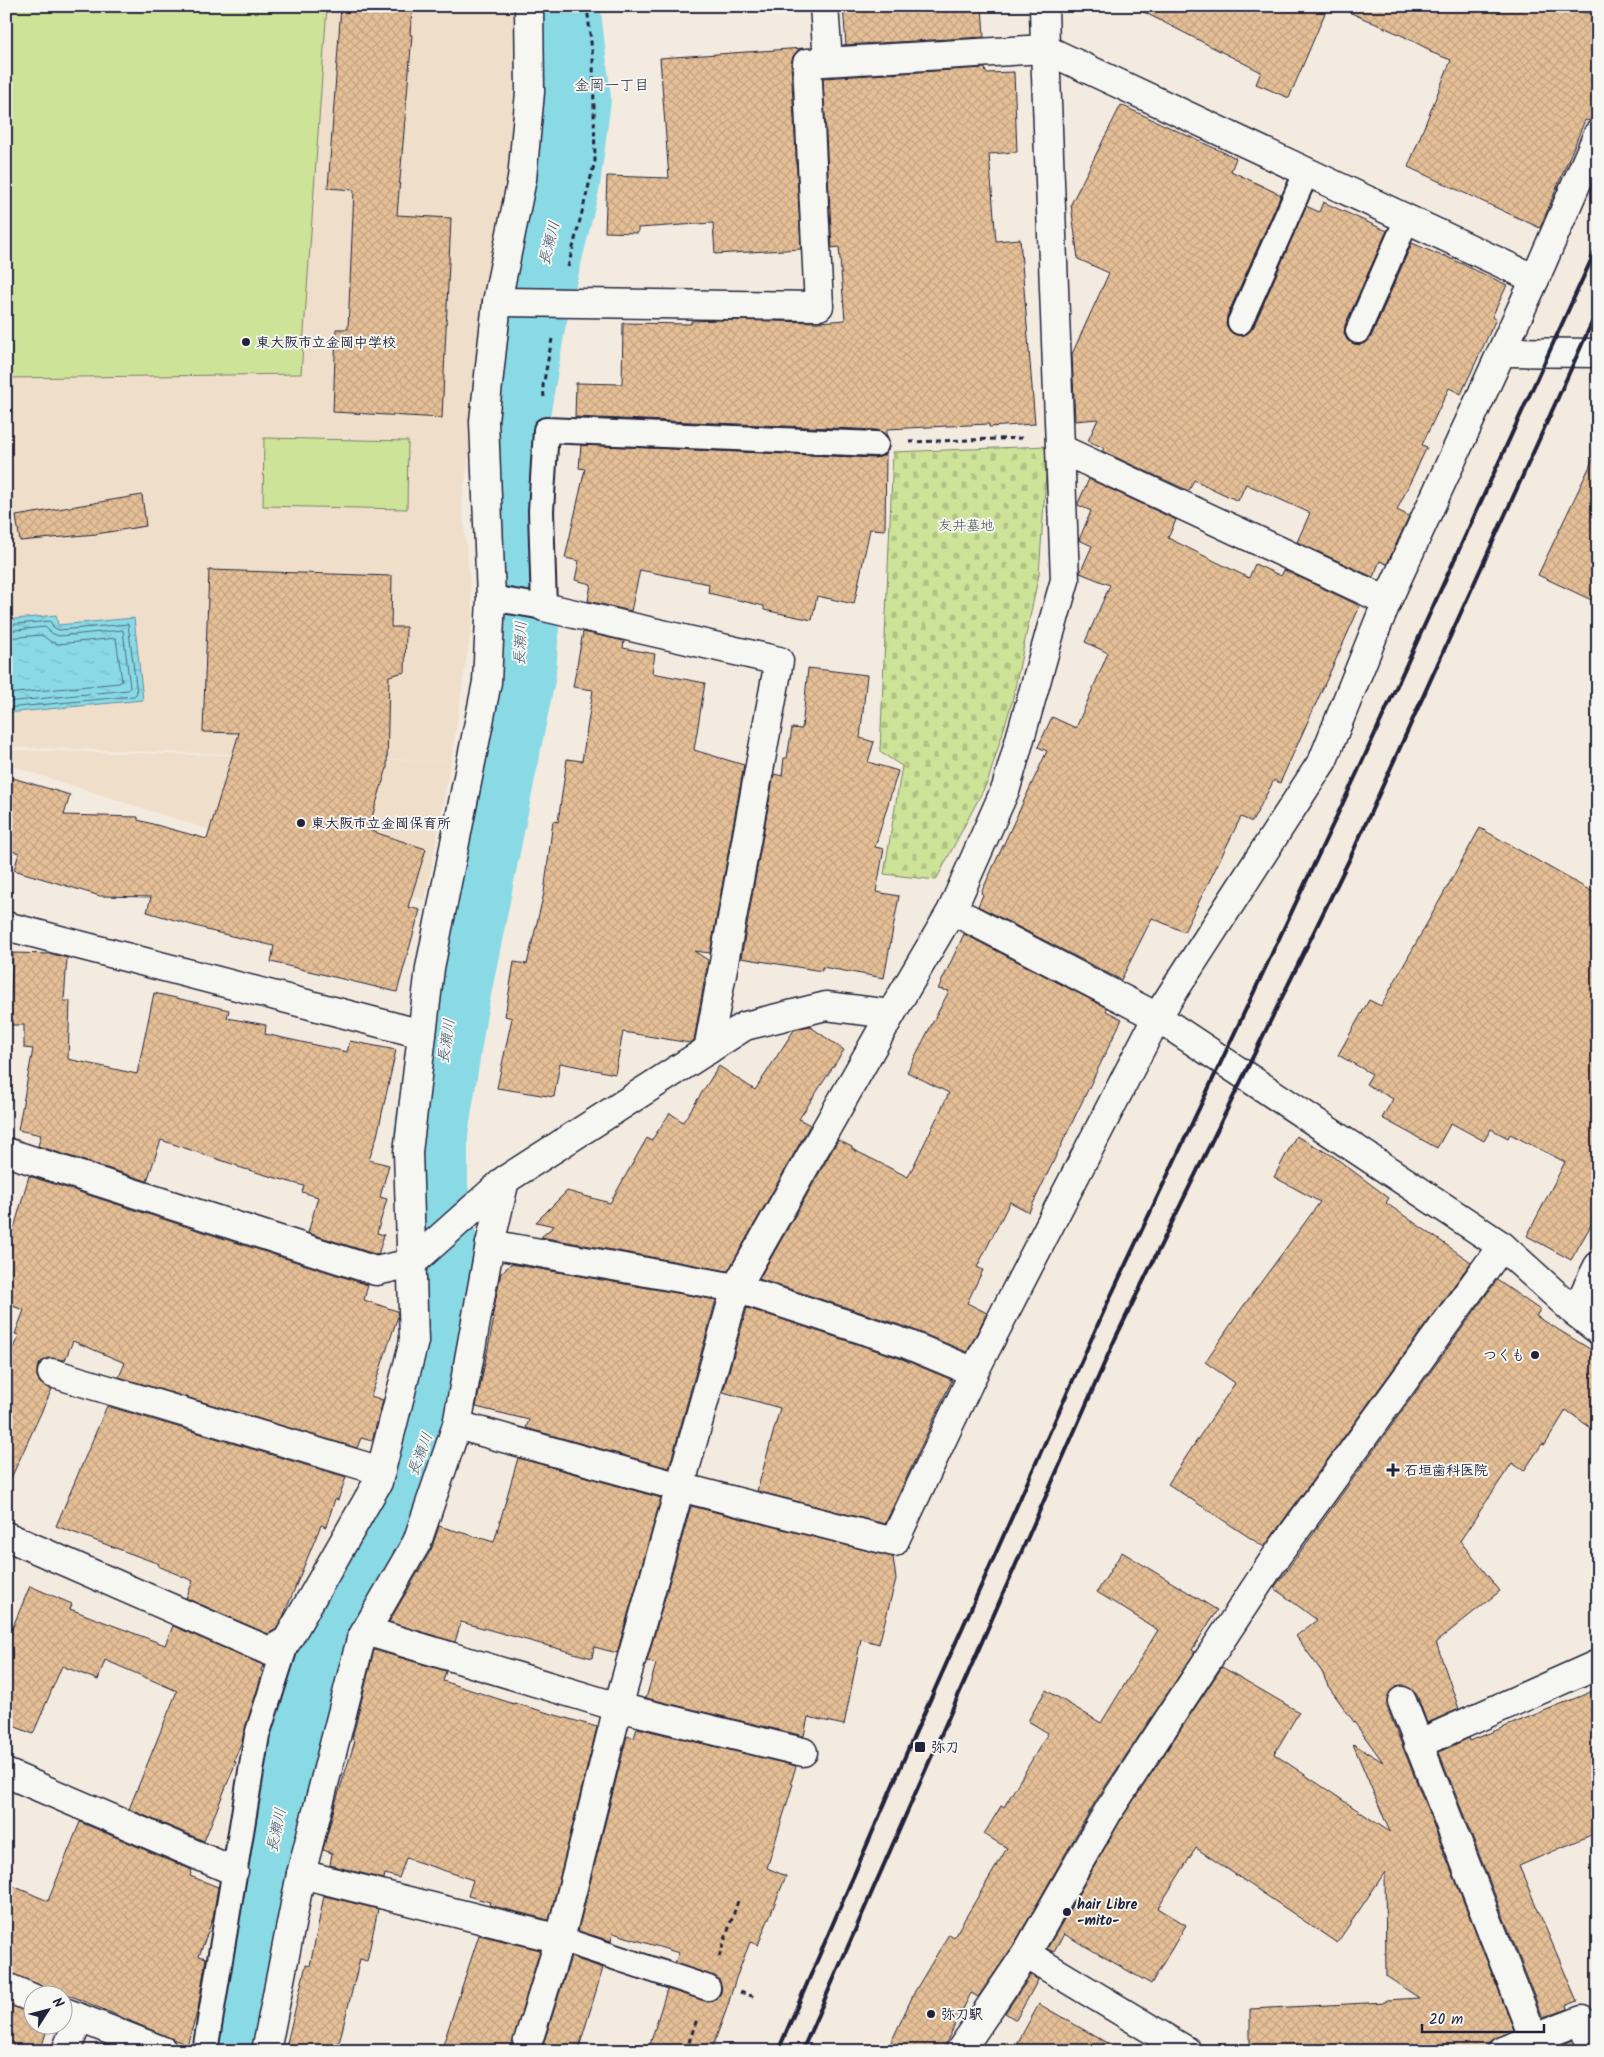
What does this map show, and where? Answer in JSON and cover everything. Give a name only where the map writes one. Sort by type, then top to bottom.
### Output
[{"type":"street","points":[[6,1536],[269,1651],[287,1641],[378,1482],[414,1341],[408,1152],[430,968],[502,600],[484,421],[508,302],[522,179],[530,92],[529,6]]},
{"type":"street","points":[[824,6],[828,61]]},
{"type":"street","points":[[525,2051],[560,1939],[618,1707],[736,1288],[952,910],[1006,788],[1065,580],[1044,6]]},
{"type":"street","points":[[508,302],[818,306],[807,62],[1045,49],[1535,279]]},
{"type":"street","points":[[457,1425],[680,1487],[894,1542],[974,1372],[1157,1017],[1323,760],[1387,601],[1535,279],[1598,134]]},
{"type":"street","points":[[1502,352],[1598,353]]},
{"type":"street","points":[[1061,443],[1387,601]]},
{"type":"street","points":[[539,606],[779,661],[708,1050]]},
{"type":"street","points":[[952,910],[1157,1017],[1502,1246],[1574,1312],[1598,1330]]},
{"type":"street","points":[[6,926],[422,1034]]},
{"type":"street","points":[[6,1152],[376,1270],[412,1263],[505,1180],[745,1026],[826,1006],[891,1014]]},
{"type":"street","points":[[266,2051],[301,1874],[361,1639],[417,1542],[457,1425],[490,1244],[505,1180]]},
{"type":"street","points":[[490,1244],[736,1288],[907,1344],[974,1372]]},
{"type":"street","points":[[960,2051],[1026,1954],[1110,1810],[1273,1561],[1502,1246]]},
{"type":"street","points":[[1574,1312],[1598,1266]]},
{"type":"street","points":[[52,1372],[381,1471]]},
{"type":"street","points":[[366,1631],[618,1707],[803,1752]]},
{"type":"street","points":[[1418,1744],[1598,1664]]},
{"type":"street","points":[[1402,1701],[1534,2039]]},
{"type":"street","points":[[6,1773],[234,1871]]},
{"type":"street","points":[[301,1874],[560,1939]]},
{"type":"street","points":[[1026,1954],[1187,2051]]},
{"type":"street","points":[[6,1987],[22,1994]]},
{"type":"street","points":[[72,2014],[163,2051]]},
{"type":"street","points":[[1502,2051],[1582,2020],[1594,2051]]},
{"type":"street","points":[[66,2051],[68,2034]]},
{"type":"lane","points":[[1240,322],[1307,171]]},
{"type":"lane","points":[[1358,332],[1407,219]]},
{"type":"lane","points":[[502,600],[539,606],[541,511],[546,430],[876,444]]},
{"type":"lane","points":[[205,2051],[257,1735],[287,1641]]},
{"type":"lane","points":[[560,1939],[708,1988]]},
{"type":"path","points":[[546,430],[543,386],[555,303],[594,161],[593,60],[587,6]]},
{"type":"path","points":[[876,444],[1061,443]]},
{"type":"path","points":[[732,1989],[755,1998]]},
{"type":"shaded area","name":"東大阪市立金岡中学校","points":[[6,6],[514,6],[517,34],[509,181],[462,503],[473,616],[451,761],[6,747]]},
{"type":"shaded area","points":[[6,750],[451,761],[425,900],[6,764]]},
{"type":"green space","points":[[6,6],[327,6],[301,374],[6,378]]},
{"type":"green space","points":[[264,438],[408,441],[407,509],[263,506]]},
{"type":"green space","name":"友井墓地","points":[[1048,446],[1039,574],[1012,702],[988,781],[936,880],[884,874],[902,766],[880,752],[893,452]]},
{"type":"water","points":[[56,615],[58,625],[134,618],[143,700],[6,713],[6,620]]},
{"type":"building","points":[[341,6],[412,6],[410,35],[412,35],[397,215],[451,218],[442,418],[333,412],[336,329],[348,329],[354,190],[328,188]]},
{"type":"building","points":[[843,6],[982,6],[984,37],[846,45]]},
{"type":"building","points":[[1132,6],[1328,6],[1289,98],[1256,84],[1261,72]]},
{"type":"building","points":[[1335,6],[1572,6],[1598,18],[1598,102],[1590,121],[1585,120],[1540,228],[1408,167],[1451,60],[1430,52],[1430,50],[1399,34]]},
{"type":"building","points":[[804,48],[798,50],[793,56],[791,64],[801,249],[715,254],[713,223],[638,228],[638,233],[605,232],[607,176],[669,178],[660,58]]},
{"type":"building","points":[[985,68],[986,73],[1014,72],[1017,152],[989,154],[996,241],[1020,239],[1035,424],[989,427],[989,424],[887,429],[887,436],[877,430],[575,417],[576,383],[622,384],[623,323],[691,324],[691,321],[719,320],[819,322],[845,320],[839,247],[832,248],[823,78]]},
{"type":"building","points":[[1121,105],[1236,158],[1231,171],[1281,195],[1227,316],[1226,324],[1234,334],[1242,336],[1253,328],[1306,206],[1319,212],[1323,202],[1387,231],[1345,325],[1344,333],[1347,340],[1352,343],[1360,345],[1367,342],[1371,337],[1412,243],[1443,255],[1507,285],[1492,317],[1496,319],[1461,394],[1449,388],[1422,445],[1427,447],[1397,510],[1409,516],[1387,564],[1380,561],[1373,577],[1297,542],[1310,513],[1246,484],[1238,501],[1194,480],[1189,491],[1102,451],[1104,448],[1088,441],[1098,419],[1075,421],[1072,354],[1109,273],[1078,259],[1071,204]]},
{"type":"building","points":[[581,445],[875,458],[886,453],[885,530],[870,529],[854,604],[817,596],[812,620],[764,610],[764,606],[708,593],[709,584],[640,570],[631,611],[588,601],[591,584],[575,580],[579,561],[565,558],[585,469],[579,468]]},
{"type":"building","points":[[1598,449],[1598,603],[1538,575]]},
{"type":"building","points":[[1089,479],[1176,520],[1168,538],[1249,578],[1255,564],[1281,576],[1284,570],[1360,606],[1280,783],[1274,780],[1252,822],[1241,817],[1184,932],[1152,918],[1121,980],[978,906],[983,895],[981,893],[1047,751],[1038,747],[1052,717],[1076,728],[1108,653],[1085,642],[1110,585],[1080,573],[1092,546],[1079,540],[1091,511],[1078,505]]},
{"type":"building","points":[[142,495],[146,526],[96,534],[20,541],[16,516]]},
{"type":"building","points":[[209,570],[392,576],[391,627],[406,627],[405,672],[389,676],[387,768],[368,830],[426,849],[408,907],[420,910],[397,992],[271,962],[274,946],[206,930],[147,912],[151,897],[100,896],[14,870],[19,853],[6,849],[6,776],[70,795],[64,815],[138,817],[138,820],[207,839],[239,733],[203,732]]},
{"type":"building","points":[[583,632],[624,641],[623,648],[655,654],[652,673],[705,683],[694,750],[744,765],[710,953],[694,951],[708,960],[694,1040],[690,1043],[623,1032],[615,1074],[560,1063],[554,1097],[497,1088],[512,1018],[505,1016],[514,962],[527,964],[544,893],[553,821],[558,822],[567,759],[582,761],[593,690],[573,687]]},
{"type":"building","points":[[808,668],[867,675],[860,738],[874,742],[868,762],[898,771],[875,847],[884,849],[876,892],[899,896],[884,978],[822,967],[822,971],[741,958],[774,774],[782,776],[784,758],[787,758],[792,728],[802,729]]},
{"type":"building","points":[[1480,828],[1598,895],[1598,1213],[1571,1260],[1527,1236],[1565,1162],[1510,1134],[1508,1138],[1491,1129],[1484,1141],[1451,1123],[1437,1148],[1382,1118],[1393,1099],[1366,1084],[1372,1074],[1338,1055],[1369,1000],[1381,1006]]},
{"type":"building","points":[[964,934],[1107,1008],[1106,1011],[1122,1019],[1029,1212],[1010,1202],[977,1267],[983,1270],[967,1303],[987,1313],[967,1352],[912,1329],[759,1279],[838,1140],[908,1177],[949,1093],[907,1072],[949,991],[938,989]]},
{"type":"building","points":[[13,953],[53,954],[67,958],[64,1001],[70,1001],[68,1059],[137,1074],[154,993],[229,1010],[227,1018],[266,1025],[265,1034],[347,1052],[350,1041],[396,1050],[377,1136],[369,1160],[389,1165],[380,1197],[387,1199],[377,1233],[384,1235],[378,1255],[308,1233],[318,1197],[302,1192],[304,1186],[238,1167],[161,1140],[147,1181],[38,1146],[41,1135],[18,1130],[33,1049],[24,1048],[24,1025],[9,1025]]},
{"type":"building","points":[[809,1026],[844,1050],[799,1119],[810,1125],[728,1271],[541,1237],[554,1226],[536,1222],[567,1191],[610,1203],[647,1138],[651,1141],[670,1113],[683,1122],[719,1066],[755,1090],[794,1030]]},
{"type":"building","points":[[1296,1136],[1333,1156],[1389,1198],[1386,1203],[1471,1262],[1264,1547],[1168,1484],[1235,1383],[1205,1362],[1320,1202],[1274,1177]]},
{"type":"building","points":[[29,1176],[368,1285],[364,1300],[397,1311],[398,1316],[371,1396],[383,1400],[372,1441],[361,1438],[357,1448],[119,1377],[125,1363],[73,1341],[65,1360],[48,1358],[41,1362],[37,1368],[37,1376],[40,1383],[52,1389],[6,1489],[6,1363],[19,1335],[15,1334],[24,1310],[6,1304],[6,1256]]},
{"type":"building","points":[[511,1264],[716,1300],[669,1468],[526,1428],[529,1420],[476,1407],[501,1273]]},
{"type":"building","points":[[1497,1280],[1540,1310],[1536,1316],[1598,1354],[1598,1433],[1566,1410],[1545,1445],[1542,1444],[1524,1471],[1512,1463],[1460,1541],[1500,1591],[1436,1642],[1459,1709],[1427,1723],[1417,1695],[1411,1689],[1404,1686],[1396,1687],[1390,1692],[1387,1699],[1387,1707],[1514,2030],[1490,2041],[1487,2051],[1430,2050],[1430,2048],[1250,2051],[1250,2009],[1386,2002],[1386,2000],[1419,1998],[1386,1976],[1385,1872],[1337,1943],[1196,1848],[1158,1908],[1186,1925],[1151,1984],[1064,1934],[1054,1952],[1047,1949],[1122,1818],[1222,1667],[1299,1712],[1274,1754],[1390,1832],[1353,1744],[1383,1762],[1328,1686],[1322,1672],[1296,1636],[1317,1620],[1274,1588]]},
{"type":"building","points":[[747,1308],[902,1359],[952,1380],[885,1524],[757,1491],[780,1408],[723,1392]]},
{"type":"building","points":[[107,1406],[346,1477],[338,1500],[335,1499],[326,1527],[321,1525],[283,1617],[276,1629],[268,1634],[186,1598],[193,1581],[158,1566],[159,1564],[56,1526]]},
{"type":"building","points":[[518,1458],[661,1498],[617,1653],[594,1647],[592,1658],[461,1622],[455,1642],[389,1622],[431,1550],[439,1526],[494,1542]]},
{"type":"building","points":[[691,1506],[893,1557],[896,1579],[879,1644],[861,1639],[844,1725],[808,1717],[804,1736],[646,1698],[656,1664],[647,1661]]},
{"type":"building","points":[[1122,1552],[1217,1610],[1192,1650],[1195,1652],[1095,1802],[1013,1946],[978,1997],[971,1993],[942,2051],[887,2051],[915,1991],[949,1934],[954,1937],[1007,1848],[984,1834],[1001,1806],[1004,1807],[1048,1733],[1028,1721],[1046,1690],[1101,1723],[1158,1630],[1097,1592]]},
{"type":"building","points":[[30,1586],[72,1604],[70,1609],[165,1645],[173,1626],[263,1665],[261,1671],[263,1672],[234,1761],[236,1762],[204,1841],[129,1809],[177,1691],[105,1660],[98,1680],[62,1666],[33,1734],[6,1723],[6,1643]]},
{"type":"building","points":[[374,1650],[446,1671],[443,1681],[514,1704],[597,1727],[549,1920],[489,1905],[490,1902],[468,1896],[473,1880],[406,1858],[399,1878],[385,1874],[384,1879],[330,1865],[332,1853],[323,1850],[355,1741],[352,1739]]},
{"type":"building","points":[[1598,1689],[1598,1832],[1519,1866],[1577,2001],[1567,2005],[1568,2009],[1543,2018],[1439,1752],[1469,1738],[1470,1741]]},
{"type":"building","points":[[637,1728],[796,1766],[791,1783],[793,1784],[767,1868],[786,1876],[758,1945],[750,1942],[711,2051],[648,2051],[667,1989],[710,2002],[717,1999],[721,1992],[721,1985],[718,1979],[675,1963],[679,1953],[613,1933],[611,1941],[578,1931],[627,1736],[634,1738]]},
{"type":"building","points":[[80,1822],[192,1870],[190,1876],[218,1887],[213,1918],[199,1956],[206,1958],[198,2010],[187,2045],[72,1996],[72,1984],[38,1984],[6,1972],[6,1883],[48,1901]]},
{"type":"building","points":[[324,1896],[378,1909],[367,1961],[360,1959],[337,2051],[285,2051],[306,1965],[310,1966]]},
{"type":"building","points":[[479,1935],[540,1950],[510,2051],[441,2051]]},
{"type":"building","points":[[571,1957],[603,1968],[578,2051],[541,2051]]},
{"type":"building","points":[[1031,1975],[1038,1980],[1016,2020],[1005,2013]]},
{"type":"building","points":[[6,2004],[22,2010],[22,2034],[46,2034],[40,2051],[6,2051]]},
{"type":"building","points":[[1039,2004],[1121,2051],[1013,2051]]},
{"type":"building","points":[[1573,2040],[1577,2051],[1546,2051]]},
{"type":"waterway","name":"長瀬川","points":[[237,2051],[245,1979],[304,1697],[355,1585],[417,1467],[441,1395],[450,1306],[431,1188],[431,1133],[450,1011],[519,672],[522,627],[511,426],[529,321],[563,183],[574,99],[563,6]]},
{"type":"railway","points":[[778,2051],[910,1745],[1107,1304],[1357,773],[1598,245]]},
{"type":"railway","points":[[802,2051],[1115,1339],[1351,856],[1598,309]]},
{"type":"place","name":"東大阪市立金岡中学校","points":[[246,342]]},
{"type":"place","name":"東大阪市立金岡保育所","points":[[301,823]]},
{"type":"place","name":"つくも","points":[[1535,1355]]},
{"type":"place","name":"石垣歯科医院","points":[[1393,1470]]},
{"type":"place","name":"弥刀","points":[[920,1747]]},
{"type":"place","name":"hair Libre -mito-","points":[[1067,1912]]},
{"type":"place","name":"弥刀駅","points":[[931,2014]]},
{"type":"district","name":"金岡一丁目","points":[[612,85]]}]
